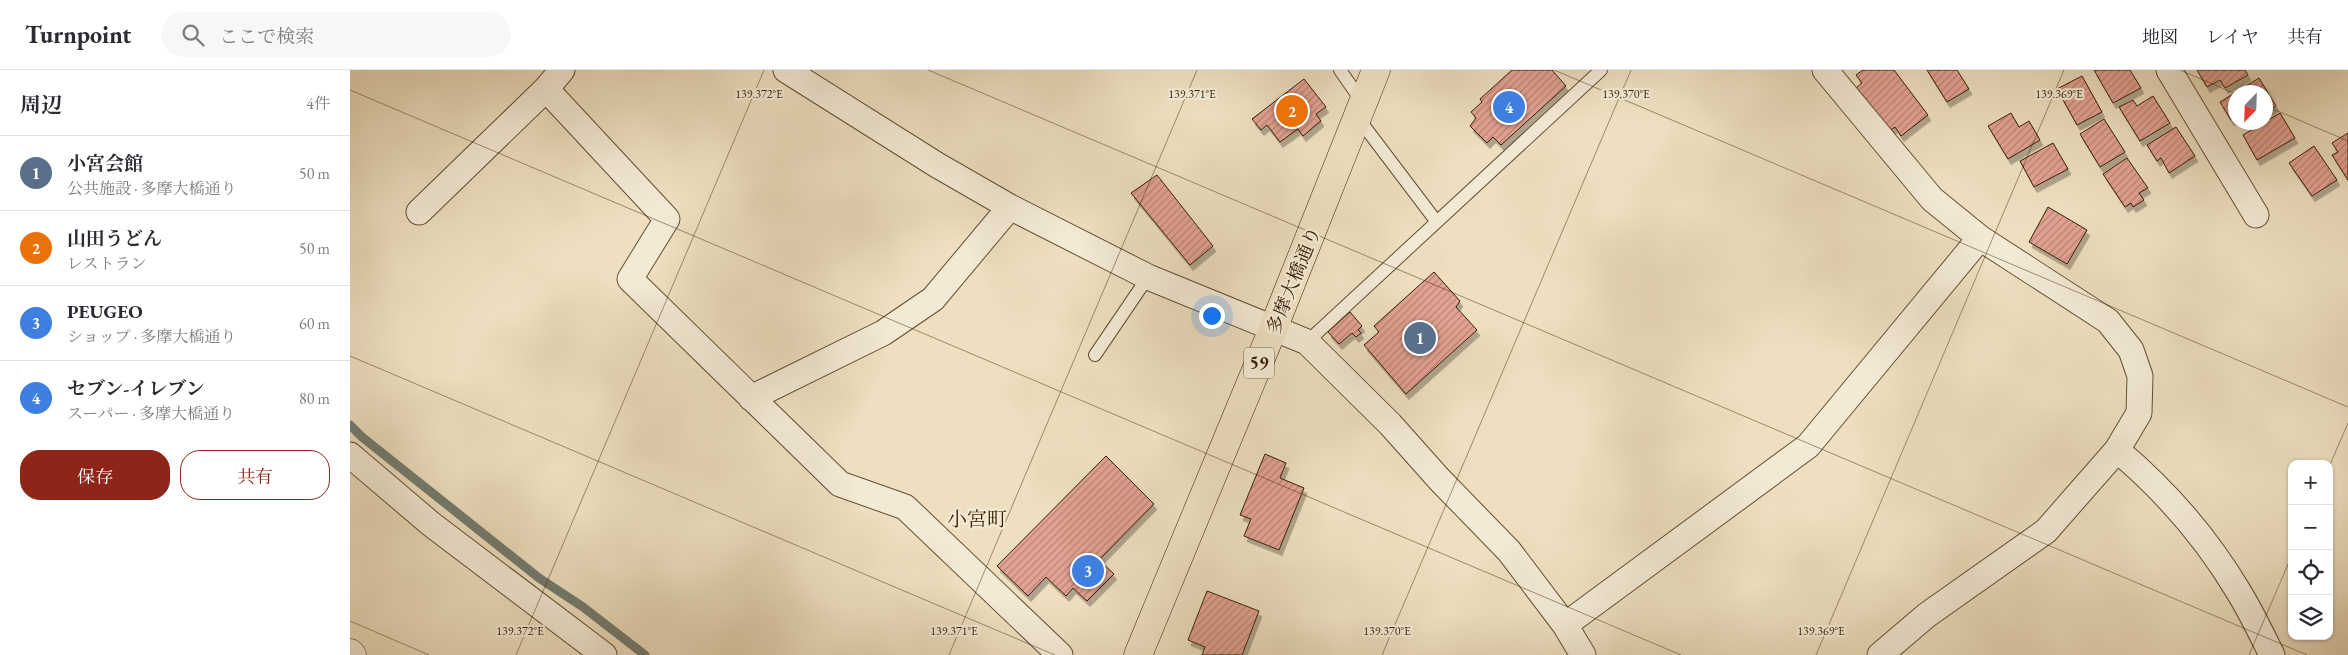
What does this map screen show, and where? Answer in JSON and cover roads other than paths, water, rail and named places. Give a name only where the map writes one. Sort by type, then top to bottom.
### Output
[{"type":"main road","name":"多摩大橋通り","points":[[1138,655],[1273,329],[1376,70]]},
{"type":"street","points":[[418,212],[546,89],[562,70]]},
{"type":"street","points":[[786,70],[937,165],[1010,207],[1148,277],[1307,342],[1390,424],[1439,479],[1509,551],[1565,625],[1583,655]]},
{"type":"street","points":[[1825,70],[1932,198],[1980,238],[2108,321],[2131,350],[2140,376],[2139,413],[2117,450],[2046,531],[1927,615],[1880,655]]},
{"type":"street","points":[[2169,70],[2256,215]]},
{"type":"street","points":[[546,89],[666,219],[630,279],[840,484],[905,507],[1060,655]]},
{"type":"street","points":[[751,398],[883,333],[933,299],[1010,207]]},
{"type":"street","points":[[1565,625],[1808,446],[1980,238]]},
{"type":"street","points":[[2117,450],[2148,476],[2192,525],[2240,594],[2272,655]]},
{"type":"street","points":[[350,455],[431,524],[604,655]]},
{"type":"lane","points":[[1340,70],[1360,111],[1436,221]]},
{"type":"lane","points":[[1307,342],[1601,70]]},
{"type":"lane","points":[[1095,355],[1148,277]]},
{"type":"waterway","points":[[350,425],[362,437],[539,578],[583,607],[645,655]]},
{"type":"place","name":"セブン-イレブン","points":[[1509,107]]},
{"type":"place","name":"山田うどん","points":[[1292,111]]},
{"type":"place","name":"小宮会館","points":[[1420,338]]},
{"type":"place","name":"PEUGEO","points":[[1088,571]]},
{"type":"district","name":"小宮町","points":[[977,519]]}]
